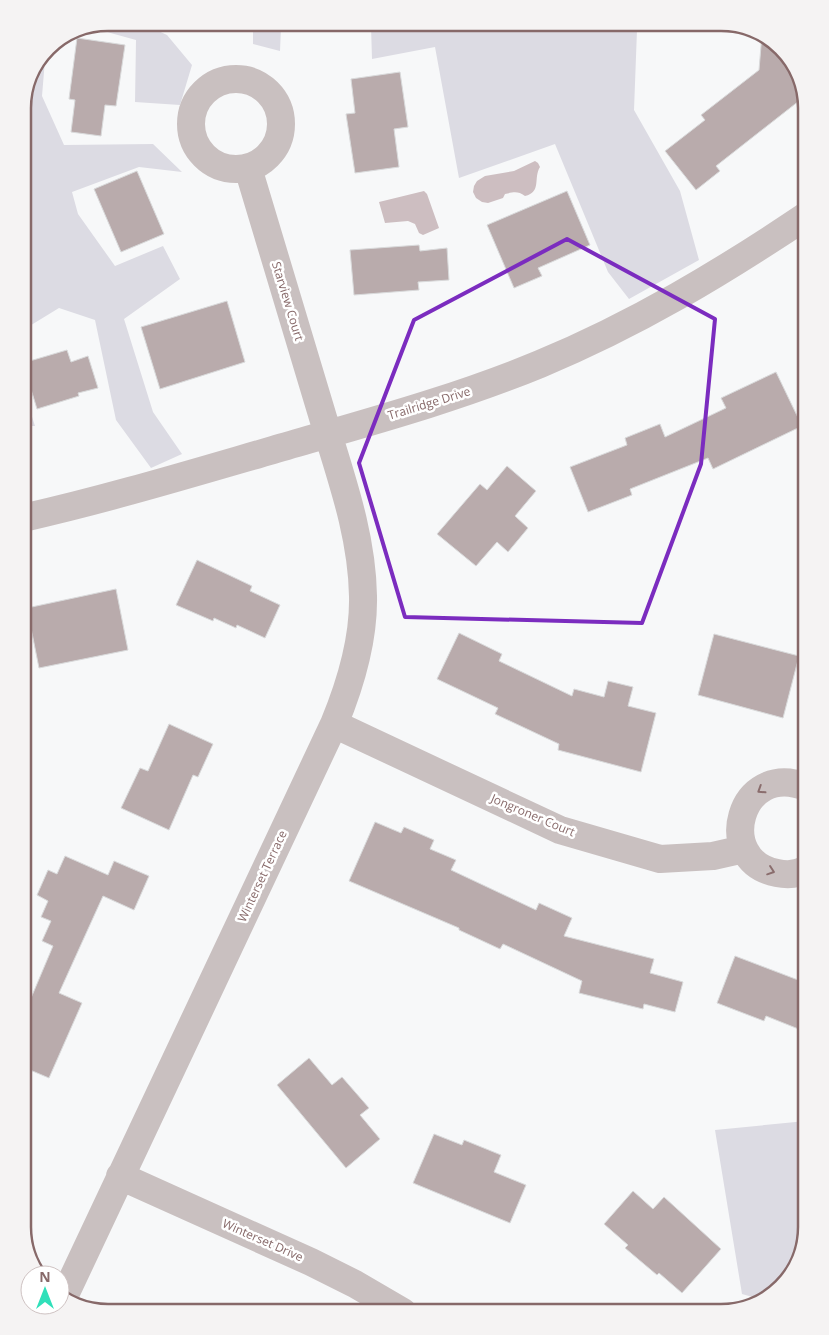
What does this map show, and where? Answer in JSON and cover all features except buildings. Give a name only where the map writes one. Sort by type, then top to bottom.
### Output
[{"type":"street","name":"Starview Court","points":[[248,168],[328,434]]},
{"type":"street","name":"Trailridge Drive","points":[[31,516],[168,481],[328,434],[472,390],[540,364],[612,332],[690,291],[798,221]]},
{"type":"street","name":"Winterset Terrace","points":[[70,1284],[348,691],[361,628],[363,596],[359,550],[347,493],[328,434]]},
{"type":"street","name":"Jongroner Court","points":[[334,724],[560,830],[660,859],[713,856],[744,849]]},
{"type":"street","points":[[798,784],[776,782],[761,789],[748,800],[741,816],[739,832],[744,849],[754,863],[769,872],[786,875],[798,871]]},
{"type":"street","name":"Winterset Drive","points":[[120,1176],[311,1262],[389,1304]]},
{"type":"highlighted area","points":[[567,239],[715,319],[701,464],[642,623],[405,617],[359,463],[414,320]]},
{"type":"shaded area","points":[[105,31],[158,31],[167,35],[192,65],[180,105],[135,102],[136,40]]},
{"type":"shaded area","points":[[253,31],[281,31],[280,51],[253,44]]},
{"type":"shaded area","points":[[371,31],[637,31],[634,110],[680,191],[699,260],[629,299],[608,272],[555,144],[459,178],[435,47],[372,59]]},
{"type":"shaded area","points":[[45,65],[42,96],[64,145],[153,144],[182,172],[139,167],[72,192],[78,214],[115,266],[163,246],[180,279],[124,319],[153,412],[182,454],[151,468],[116,420],[95,320],[59,308],[31,325],[31,103],[34,88]]},
{"type":"shaded area","points":[[535,161],[540,167],[534,191],[530,194],[525,196],[513,192],[508,193],[503,198],[488,203],[476,198],[473,192],[477,181],[485,176],[514,171]]},
{"type":"shaded area","points":[[424,191],[427,194],[439,228],[423,235],[419,233],[415,224],[408,221],[385,223],[379,202]]},
{"type":"shaded area","points":[[31,414],[35,426],[31,426]]},
{"type":"shaded area","points":[[798,1122],[798,1227],[794,1252],[779,1278],[764,1291],[753,1297],[742,1294],[715,1130]]}]
